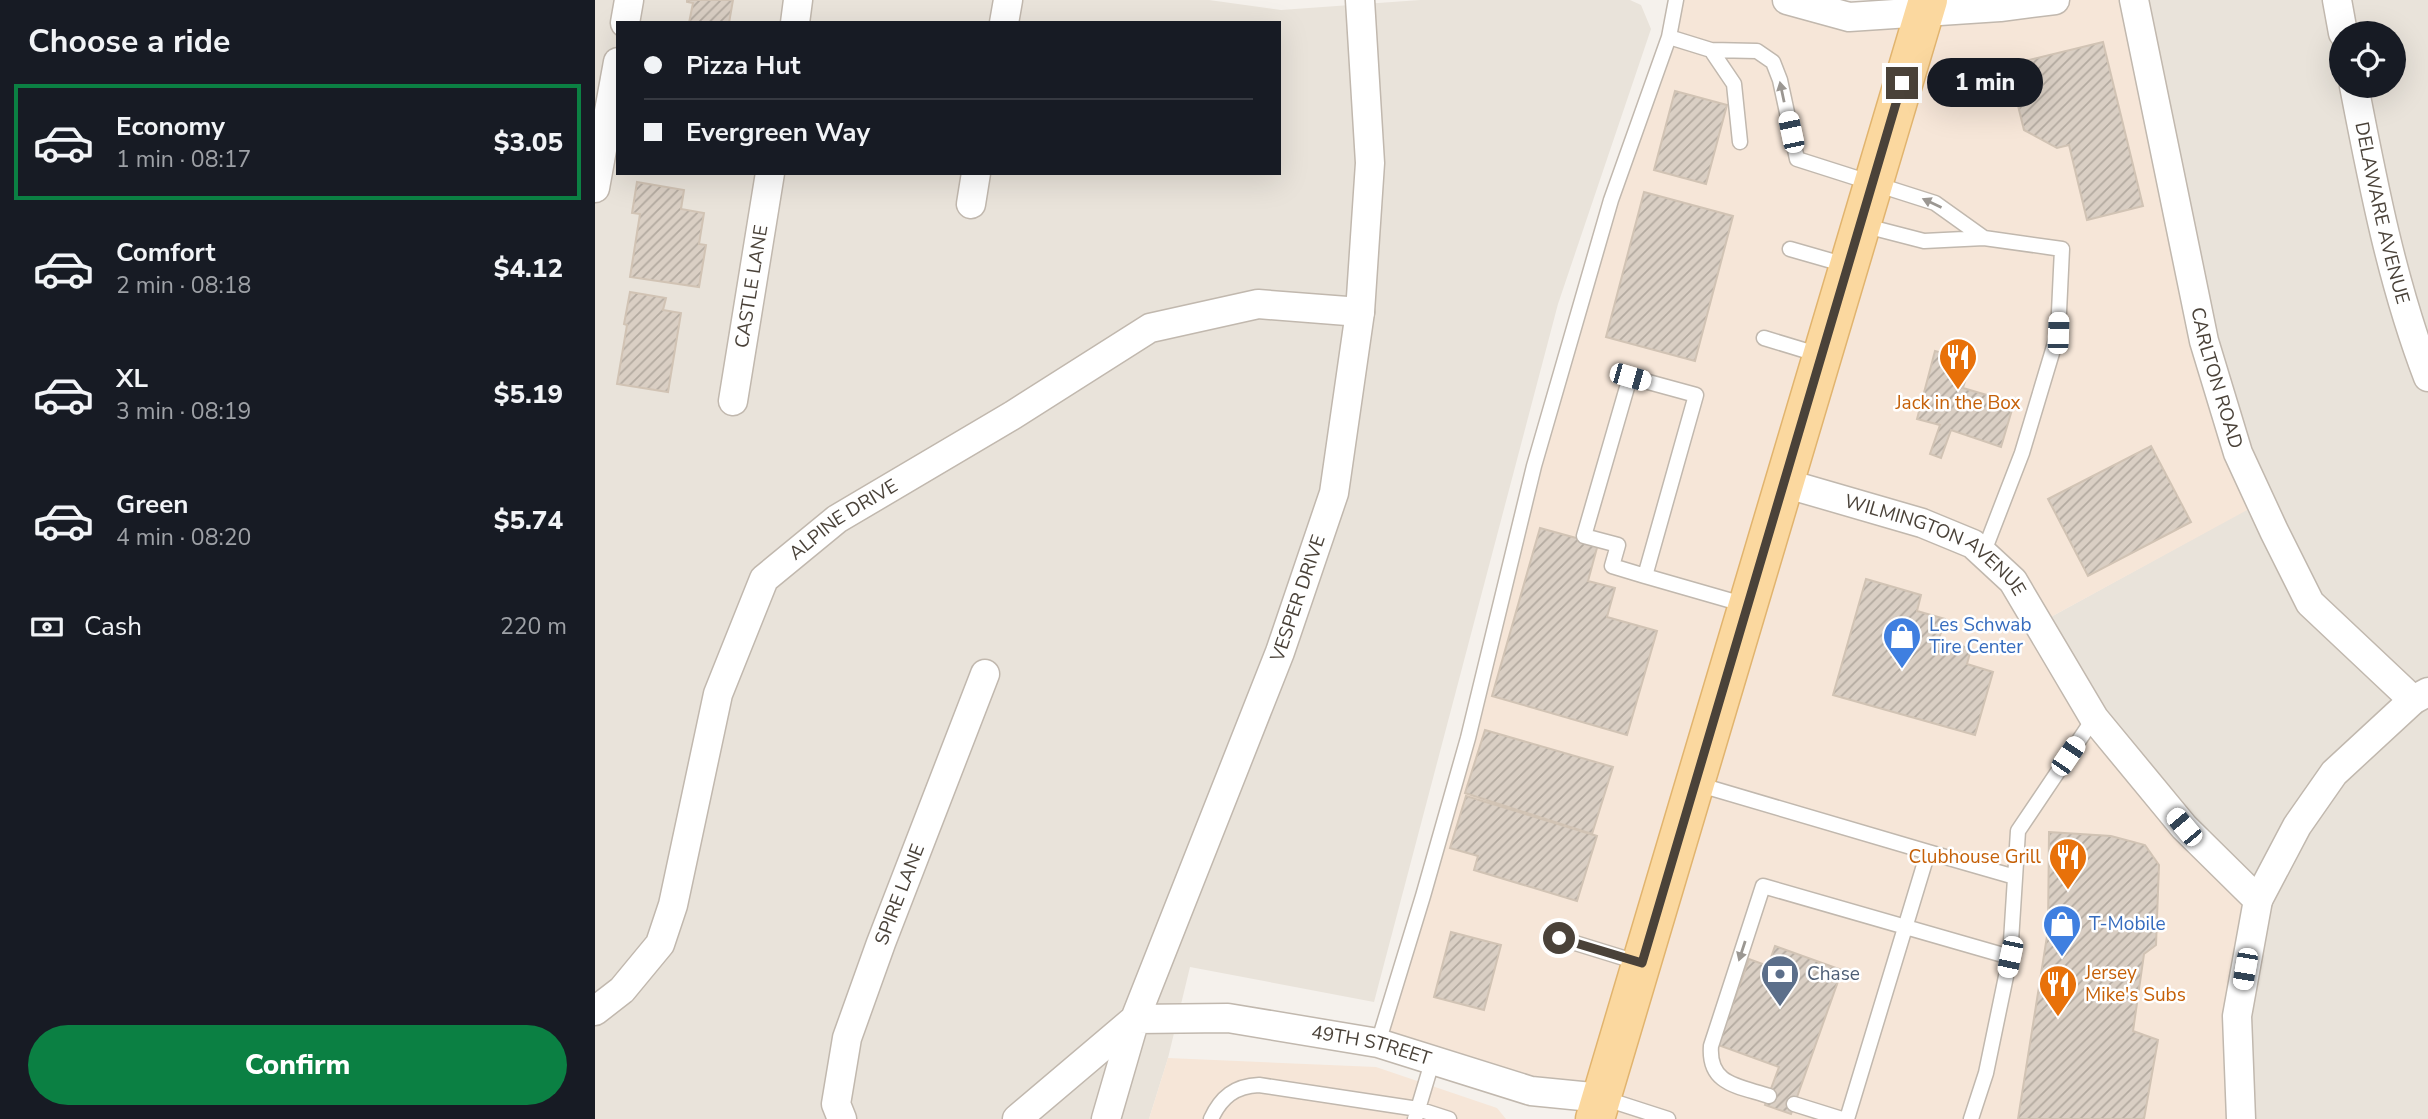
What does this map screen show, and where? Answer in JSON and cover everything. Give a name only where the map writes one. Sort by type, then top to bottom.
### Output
[{"type":"main road","points":[[1599,1108],[1926,6]]},
{"type":"street","points":[[625,21],[629,0]]},
{"type":"street","points":[[795,21],[798,0]]},
{"type":"street","points":[[1004,21],[1008,0]]},
{"type":"street","name":"VESPER DRIVE","points":[[1017,1119],[1135,1019],[1280,652],[1334,493],[1360,312],[1370,163],[1360,0]]},
{"type":"street","points":[[1787,0],[1849,18],[1926,6],[2055,0]]},
{"type":"street","name":"CARLTON ROAD","points":[[2134,0],[2204,341],[2238,453],[2310,603],[2420,696]]},
{"type":"street","points":[[2337,0],[2341,21]]},
{"type":"street","points":[[595,188],[616,73]]},
{"type":"street","name":"DELAWARE AVENUE","points":[[2356,98],[2381,225],[2415,344],[2428,377]]},
{"type":"street","name":"CASTLE LANE","points":[[733,401],[770,175]]},
{"type":"street","points":[[971,204],[976,175]]},
{"type":"street","name":"ALPINE DRIVE","points":[[595,1012],[622,990],[660,944],[673,905],[718,694],[764,579],[837,519],[1013,415],[1150,328],[1258,304],[1360,312]]},
{"type":"street","name":"WILMINGTON AVENUE","points":[[1784,483],[1922,523],[1973,544],[2013,581],[2094,718],[2184,827],[2258,900]]},
{"type":"street","name":"SPIRE LANE","points":[[842,1119],[835,1104],[847,1038],[985,674]]},
{"type":"street","points":[[2241,1119],[2237,1016],[2258,900],[2297,826],[2334,773],[2420,696]]},
{"type":"street","name":"49TH STREET","points":[[1135,1019],[1228,1017],[1378,1043],[1531,1091],[1599,1108]]},
{"type":"street","points":[[1106,1119],[1135,1019]]},
{"type":"lane","points":[[1378,1043],[1468,738],[1534,466],[1611,200],[1669,37],[1676,0]]},
{"type":"lane","points":[[1669,37],[1711,50],[1757,51],[1773,62],[1780,80],[1797,159],[1873,181],[1935,203],[1984,238]]},
{"type":"lane","points":[[1711,50],[1734,84],[1740,142]]},
{"type":"lane","points":[[1860,224],[1924,240],[1984,238],[2062,249],[2058,333],[2022,453],[1983,554]]},
{"type":"lane","points":[[1790,249],[1848,266]]},
{"type":"lane","points":[[1764,338],[1821,356]]},
{"type":"lane","points":[[1645,576],[1696,396],[1630,377],[1584,536],[1618,545],[1612,566],[1645,576],[1748,605]]},
{"type":"lane","points":[[1971,1119],[1986,1073],[2010,957],[2018,831],[2094,718]]},
{"type":"lane","points":[[1695,783],[2015,877]]},
{"type":"lane","points":[[1794,1104],[1845,1119],[1928,852]]},
{"type":"lane","points":[[1769,1096],[1724,1081],[1717,1074],[1710,1056],[1763,886],[2010,957]]},
{"type":"lane","points":[[1559,938],[1642,963]]},
{"type":"lane","points":[[1416,1114],[1433,1059]]},
{"type":"lane","points":[[1211,1119],[1221,1100],[1232,1091],[1259,1085],[1449,1119]]},
{"type":"lane","points":[[1599,1108],[1668,1119]]},
{"type":"shaded area","points":[[595,0],[1209,0],[1281,10],[1420,0],[1630,0],[1641,5],[1651,29],[1558,304],[1374,1002],[1190,967],[1168,1058],[1149,1119],[595,1119]]},
{"type":"shaded area","points":[[1673,0],[1787,0],[1849,17],[2055,0],[2134,0],[2260,503],[2038,624],[2258,900],[2241,1119],[1591,1119],[1597,1098],[1378,1043]]},
{"type":"shaded area","points":[[2134,0],[2428,0],[2428,1119],[2241,1119],[2038,624],[2260,502]]},
{"type":"shaded area","points":[[1168,1058],[1376,1067],[1497,1108],[1506,1119],[1149,1119]]},
{"type":"building","points":[[733,0],[729,21],[689,21],[693,3],[687,2]]},
{"type":"building","points":[[2103,42],[2143,206],[2087,220],[2069,145],[2057,148],[2024,130],[2008,65]]},
{"type":"building","points":[[1675,91],[1727,105],[1706,184],[1654,170]]},
{"type":"building","points":[[637,182],[684,190],[681,209],[704,213],[699,244],[706,245],[699,287],[630,277],[640,214],[632,213]]},
{"type":"building","points":[[1644,192],[1733,216],[1695,361],[1606,337]]},
{"type":"building","points":[[630,292],[666,298],[663,310],[681,313],[668,392],[617,384]]},
{"type":"building","points":[[1935,351],[1971,361],[1963,388],[2014,403],[2001,447],[1951,430],[1941,458],[1930,454],[1940,425],[1917,419]]},
{"type":"building","points":[[2151,446],[2191,522],[2088,576],[2048,499]]},
{"type":"building","points":[[1540,528],[1598,544],[1588,581],[1615,588],[1607,617],[1657,631],[1627,735],[1492,696]]},
{"type":"building","points":[[1866,579],[1921,595],[1917,611],[1945,619],[1939,639],[1971,649],[1967,664],[1993,672],[1975,735],[1833,695]]},
{"type":"building","points":[[1485,730],[1613,767],[1592,834],[1465,793]]},
{"type":"building","points":[[1466,796],[1597,836],[1577,901],[1474,870],[1478,856],[1450,848]]},
{"type":"building","points":[[2049,832],[2111,836],[2145,845],[2159,865],[2156,945],[2144,954],[2133,1031],[2158,1040],[2144,1119],[2018,1119],[2048,930]]},
{"type":"building","points":[[1451,932],[1501,945],[1484,1010],[1434,997]]},
{"type":"building","name":"Chase","points":[[1775,946],[1842,970],[1791,1114],[1765,1105],[1779,1067],[1718,1045],[1749,959],[1768,966]]},
{"type":"place","name":"Jack in the Box","points":[[1958,391]]},
{"type":"place","name":"Les Schwab Tire Center","points":[[1902,670]]},
{"type":"place","name":"Clubhouse Grill","points":[[2068,891]]},
{"type":"place","name":"T-Mobile","points":[[2062,958]]},
{"type":"place","name":"Chase","points":[[1780,1008]]},
{"type":"place","name":"Jersey Mike's Subs","points":[[2058,1018]]},
{"type":"route","points":[[1559,938],[1642,963],[1902,83]]}]
